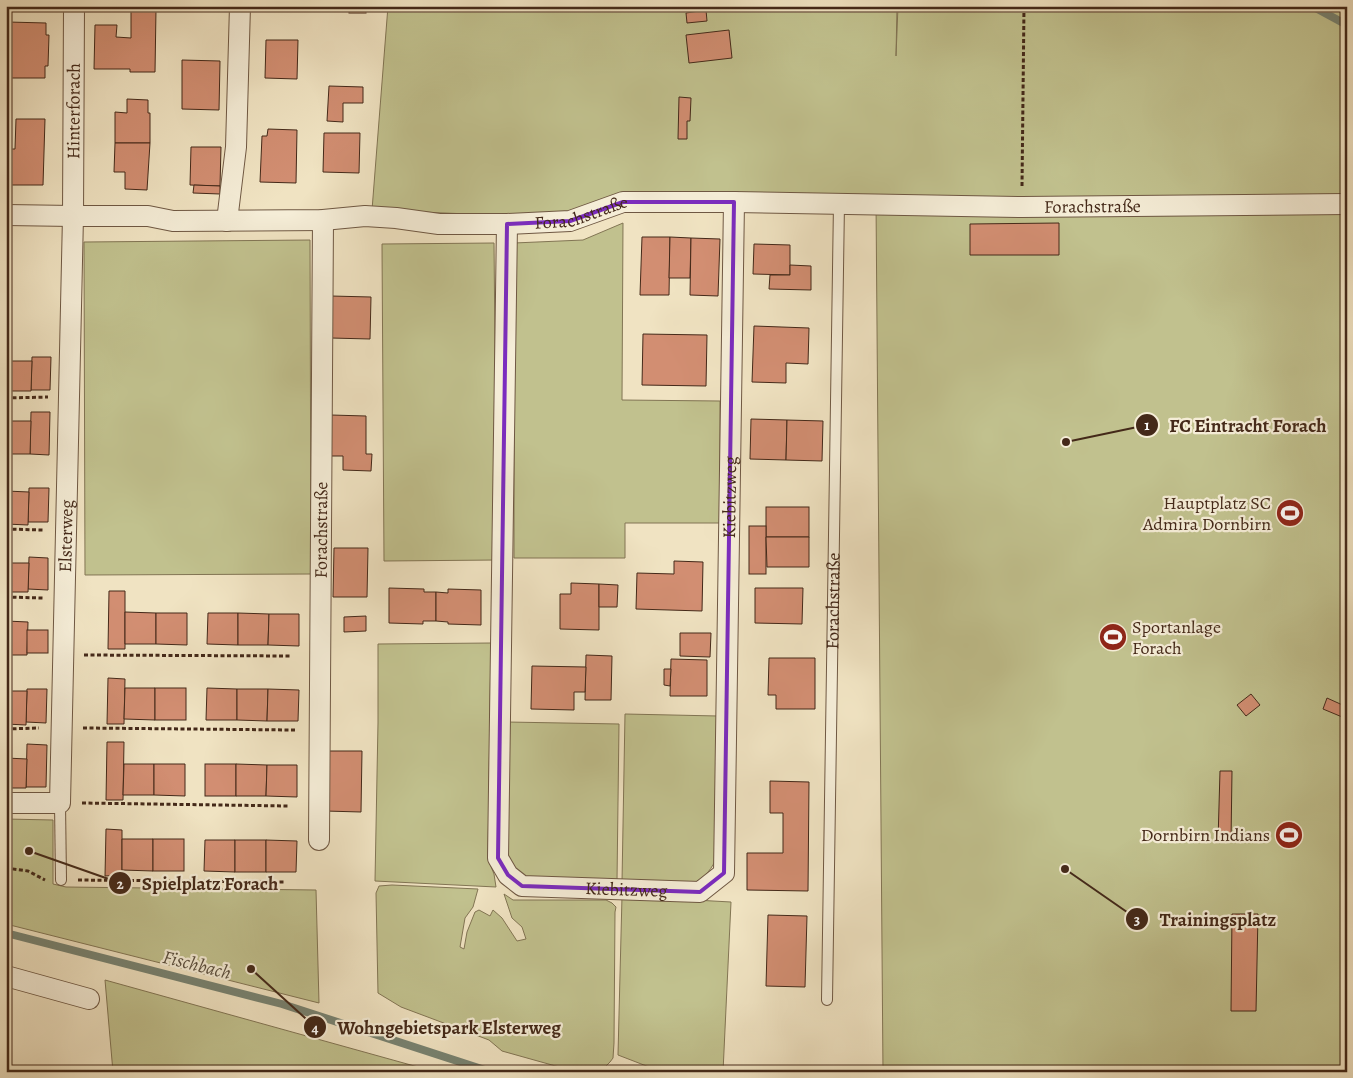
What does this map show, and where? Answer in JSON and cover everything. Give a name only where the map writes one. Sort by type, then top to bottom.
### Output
[{"type":"street","name":"Hinterforach","points":[[73,216],[74,6]]},
{"type":"street","points":[[227,221],[236,147],[240,6]]},
{"type":"street","name":"Forachstraße","points":[[6,215],[148,216],[173,221],[323,220],[365,216],[439,224],[507,224],[570,221],[623,202],[839,203],[1022,207],[1347,204]]},
{"type":"street","name":"Kiebitzweg","points":[[507,224],[498,858],[508,875],[522,886],[700,892],[724,873],[734,202]]},
{"type":"street","name":"Elsterweg","points":[[60,802],[73,216]]},
{"type":"street","name":"Forachstraße","points":[[319,840],[323,220]]},
{"type":"street","points":[[6,802],[60,802]]},
{"type":"street","points":[[6,976],[89,999]]},
{"type":"lane","name":"Forachstraße","points":[[827,1000],[839,203]]},
{"type":"lane","points":[[60,802],[61,880]]},
{"type":"path","points":[[1022,207],[1024,6]]},
{"type":"path","points":[[6,398],[69,397]]},
{"type":"path","points":[[6,529],[66,530]]},
{"type":"path","points":[[6,597],[64,598]]},
{"type":"path","points":[[63,655],[291,656]]},
{"type":"path","points":[[6,729],[295,730]]},
{"type":"path","points":[[60,802],[288,806]]},
{"type":"path","points":[[6,868],[28,872],[45,880],[285,882]]},
{"type":"highlighted area","points":[[623,202],[734,202],[724,873],[700,892],[522,886],[508,875],[498,858],[507,224],[570,221]]},
{"type":"green space","name":"Sportanlage Forach","points":[[388,6],[897,6],[896,56],[898,6],[1347,6],[1347,1072],[883,1072],[876,201],[621,200],[565,218],[372,210]]},
{"type":"green space","points":[[623,223],[622,400],[720,401],[720,523],[625,523],[625,558],[514,558],[514,243],[583,240]]},
{"type":"green space","points":[[310,240],[311,574],[85,575],[84,242]]},
{"type":"green space","points":[[494,243],[497,560],[384,561],[382,244]]},
{"type":"green space","points":[[491,643],[488,859],[494,874],[496,887],[375,881],[378,644]]},
{"type":"green space","points":[[625,714],[718,716],[718,856],[708,872],[694,883],[622,882]]},
{"type":"green space","points":[[507,722],[619,724],[617,881],[529,879],[510,864],[506,848]]},
{"type":"green space","points":[[6,819],[53,820],[53,884],[66,887],[316,890],[319,1003],[6,924]]},
{"type":"green space","points":[[379,886],[478,889],[473,907],[465,918],[460,947],[464,949],[467,932],[475,912],[479,910],[490,916],[493,910],[502,918],[517,941],[526,939],[522,927],[512,918],[504,894],[513,900],[606,900],[612,903],[616,907],[614,1043],[613,1058],[610,1062],[602,1070],[596,1072],[577,1072],[502,1051],[489,1040],[401,1007],[378,993],[376,893]]},
{"type":"green space","points":[[622,896],[731,902],[723,1072],[662,1072],[618,1055]]},
{"type":"green space","points":[[105,980],[436,1072],[113,1072]]},
{"type":"building","points":[[349,6],[366,6],[366,13],[349,13]]},
{"type":"building","points":[[131,9],[156,9],[155,72],[130,72],[130,69],[94,69],[95,25],[117,25],[116,37],[131,38]]},
{"type":"building","points":[[706,10],[707,21],[687,23],[686,13]]},
{"type":"building","points":[[8,22],[46,23],[46,35],[49,35],[48,66],[45,66],[45,78],[7,78]]},
{"type":"building","points":[[729,30],[732,58],[689,63],[686,35]]},
{"type":"building","points":[[266,40],[298,40],[297,79],[265,78]]},
{"type":"building","points":[[182,60],[220,61],[219,110],[182,109]]},
{"type":"building","points":[[329,86],[363,87],[363,103],[343,103],[343,122],[327,121]]},
{"type":"building","points":[[679,97],[691,98],[690,121],[687,121],[687,139],[678,139]]},
{"type":"building","points":[[127,99],[148,100],[150,143],[115,143],[115,112],[127,113]]},
{"type":"building","points":[[16,119],[45,119],[43,185],[6,185],[6,149],[15,149]]},
{"type":"building","points":[[268,129],[297,130],[296,183],[260,182],[262,136],[267,136]]},
{"type":"building","points":[[324,133],[360,133],[359,173],[323,172]]},
{"type":"building","points":[[115,143],[150,143],[147,190],[125,189],[125,172],[114,172]]},
{"type":"building","points":[[191,147],[221,147],[220,186],[190,185]]},
{"type":"building","points":[[194,185],[220,186],[220,194],[193,193]]},
{"type":"building","points":[[1059,223],[1059,255],[970,255],[970,224]]},
{"type":"building","points":[[642,237],[670,237],[669,295],[640,295]]},
{"type":"building","points":[[670,237],[691,238],[690,278],[669,278]]},
{"type":"building","points":[[691,238],[720,239],[718,296],[690,295]]},
{"type":"building","points":[[754,244],[790,245],[790,275],[753,274]]},
{"type":"building","points":[[790,265],[811,266],[811,290],[769,289],[770,275],[790,275]]},
{"type":"building","points":[[331,296],[371,297],[370,339],[331,338]]},
{"type":"building","points":[[754,326],[809,328],[808,364],[786,363],[786,383],[752,382]]},
{"type":"building","points":[[643,334],[707,335],[706,386],[642,385]]},
{"type":"building","points":[[32,357],[51,357],[50,390],[31,390]]},
{"type":"building","points":[[6,361],[32,361],[31,391],[6,391]]},
{"type":"building","points":[[31,412],[50,412],[49,455],[30,454]]},
{"type":"building","points":[[331,415],[366,416],[366,454],[372,454],[371,471],[343,470],[343,456],[330,456]]},
{"type":"building","points":[[751,419],[787,420],[786,460],[750,459]]},
{"type":"building","points":[[787,420],[823,421],[822,461],[786,460]]},
{"type":"building","points":[[6,421],[31,421],[30,454],[6,454]]},
{"type":"building","points":[[29,488],[49,488],[48,522],[28,522]]},
{"type":"building","points":[[6,491],[29,492],[28,525],[6,524]]},
{"type":"building","points":[[766,507],[809,507],[809,537],[766,537]]},
{"type":"building","points":[[749,526],[766,526],[766,574],[749,574]]},
{"type":"building","points":[[766,537],[809,537],[809,567],[767,567]]},
{"type":"building","points":[[334,548],[368,548],[367,597],[333,597]]},
{"type":"building","points":[[29,557],[48,558],[48,590],[28,589]]},
{"type":"building","points":[[674,561],[703,562],[702,611],[636,609],[637,573],[674,574]]},
{"type":"building","points":[[6,563],[29,563],[28,592],[6,592]]},
{"type":"building","points":[[571,583],[599,584],[599,630],[560,629],[560,594],[571,594]]},
{"type":"building","points":[[599,584],[618,585],[617,607],[599,607]]},
{"type":"building","points":[[389,588],[424,589],[424,592],[436,592],[436,621],[423,621],[423,624],[389,623]]},
{"type":"building","points":[[755,588],[803,588],[802,624],[755,623]]},
{"type":"building","points":[[448,589],[481,590],[481,625],[448,624],[448,622],[436,621],[436,592],[448,593]]},
{"type":"building","points":[[109,591],[125,591],[125,649],[108,649]]},
{"type":"building","points":[[125,612],[156,613],[156,644],[125,644]]},
{"type":"building","points":[[156,613],[187,613],[187,645],[156,644]]},
{"type":"building","points":[[208,613],[238,613],[238,645],[207,644]]},
{"type":"building","points":[[238,613],[269,614],[268,645],[238,645]]},
{"type":"building","points":[[269,614],[299,614],[299,646],[268,645]]},
{"type":"building","points":[[366,616],[366,631],[344,632],[344,617]]},
{"type":"building","points":[[6,621],[28,622],[27,655],[6,655]]},
{"type":"building","points":[[27,630],[48,630],[48,653],[27,653]]},
{"type":"building","points":[[680,633],[711,633],[710,657],[680,656]]},
{"type":"building","points":[[586,655],[612,656],[611,700],[585,700]]},
{"type":"building","points":[[769,658],[815,658],[815,709],[776,709],[776,695],[768,695]]},
{"type":"building","points":[[671,659],[707,660],[707,696],[670,696]]},
{"type":"building","points":[[532,666],[586,667],[585,692],[574,692],[574,710],[531,709]]},
{"type":"building","points":[[664,669],[671,669],[670,686],[664,685]]},
{"type":"building","points":[[108,678],[125,679],[124,724],[107,724]]},
{"type":"building","points":[[125,688],[155,688],[155,720],[124,719]]},
{"type":"building","points":[[155,688],[186,688],[186,720],[155,720]]},
{"type":"building","points":[[207,688],[237,689],[237,720],[206,720]]},
{"type":"building","points":[[27,689],[47,689],[46,723],[26,722]]},
{"type":"building","points":[[237,689],[268,689],[267,721],[237,720]]},
{"type":"building","points":[[268,689],[299,690],[298,721],[267,721]]},
{"type":"building","points":[[6,691],[27,691],[26,725],[6,724]]},
{"type":"building","points":[[1251,694],[1260,705],[1246,716],[1237,705]]},
{"type":"building","points":[[1327,698],[1347,707],[1347,719],[1323,709]]},
{"type":"building","points":[[107,742],[124,742],[123,800],[106,800]]},
{"type":"building","points":[[27,744],[47,745],[46,787],[26,787]]},
{"type":"building","points":[[325,751],[362,751],[361,812],[325,811]]},
{"type":"building","points":[[6,758],[27,759],[26,788],[6,788]]},
{"type":"building","points":[[124,764],[154,764],[154,795],[123,795]]},
{"type":"building","points":[[154,764],[185,764],[185,796],[154,795]]},
{"type":"building","points":[[205,764],[236,764],[236,796],[205,796]]},
{"type":"building","points":[[236,764],[267,765],[266,796],[236,796]]},
{"type":"building","points":[[267,765],[297,765],[297,797],[266,796]]},
{"type":"building","points":[[1220,771],[1232,771],[1231,841],[1218,841]]},
{"type":"building","points":[[770,781],[809,782],[808,891],[747,890],[747,853],[783,853],[783,813],[770,813]]},
{"type":"building","points":[[106,829],[122,830],[122,875],[105,876]]},
{"type":"building","points":[[122,839],[153,839],[153,871],[122,870]]},
{"type":"building","points":[[153,839],[184,839],[184,871],[153,871]]},
{"type":"building","points":[[205,840],[235,840],[235,872],[204,871]]},
{"type":"building","points":[[235,840],[266,840],[266,872],[235,872]]},
{"type":"building","points":[[266,840],[297,841],[296,872],[266,872]]},
{"type":"building","points":[[1232,914],[1258,914],[1256,1011],[1231,1011]]},
{"type":"building","points":[[768,915],[807,916],[805,987],[766,986]]},
{"type":"building","points":[[768,1067],[818,1068],[818,1072],[768,1072]]},
{"type":"waterway","points":[[1312,6],[1347,25]]},
{"type":"waterway","name":"Fischbach","points":[[6,933],[282,1004],[491,1072]]},
{"type":"place","name":"FC Eintracht Forach","points":[[1066,442]]},
{"type":"place","name":"Hauptplatz SC Admira Dornbirn","points":[[1290,513]]},
{"type":"place","name":"Sportanlage Forach","points":[[1113,637]]},
{"type":"place","name":"Dornbirn Indians","points":[[1289,835]]},
{"type":"place","name":"Spielplatz Forach","points":[[29,851]]},
{"type":"place","name":"Trainingsplatz","points":[[1065,869]]},
{"type":"place","name":"Wohngebietspark Elsterweg","points":[[251,969]]}]
